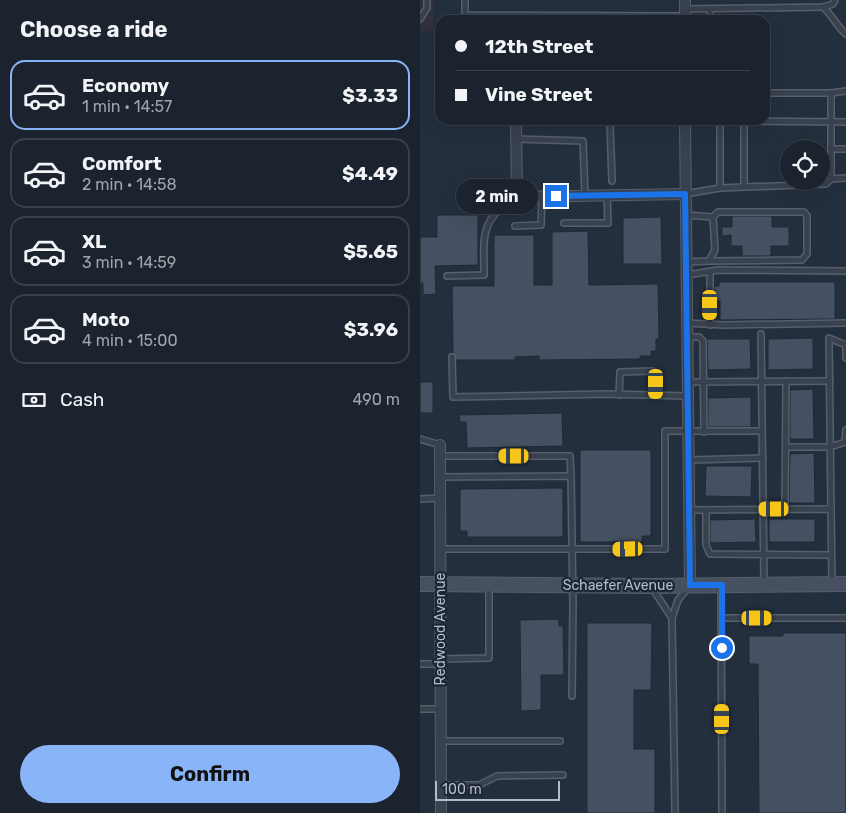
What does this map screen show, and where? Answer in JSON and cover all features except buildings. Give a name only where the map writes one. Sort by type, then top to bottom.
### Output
[{"type":"street","points":[[516,125],[517,196],[685,194]]},
{"type":"street","points":[[685,125],[690,585]]},
{"type":"street","name":"Redwood Avenue","points":[[440,445],[441,813]]},
{"type":"street","name":"Schaefer Avenue","points":[[420,584],[650,586],[846,584]]},
{"type":"lane","points":[[420,19],[427,8],[427,0]]},
{"type":"lane","points":[[465,0],[465,15],[685,11],[710,8],[823,7],[833,4],[835,0]]},
{"type":"lane","points":[[823,7],[835,18],[840,29],[846,34]]},
{"type":"lane","points":[[710,8],[710,15]]},
{"type":"lane","points":[[770,93],[831,93],[846,91]]},
{"type":"lane","points":[[831,93],[831,179]]},
{"type":"lane","points":[[770,121],[846,122]]},
{"type":"lane","points":[[610,125],[612,181]]},
{"type":"lane","points":[[720,125],[720,188]]},
{"type":"lane","points":[[744,125],[744,187]]},
{"type":"lane","points":[[516,139],[579,139],[583,141],[585,196]]},
{"type":"lane","points":[[831,149],[846,149]]},
{"type":"lane","points":[[685,194],[720,188],[826,184],[831,179],[846,178]]},
{"type":"lane","points":[[564,224],[608,223],[608,195]]},
{"type":"lane","points":[[447,276],[484,275],[484,232],[487,224],[504,205],[517,196]]},
{"type":"lane","points":[[515,226],[541,225],[542,196]]},
{"type":"lane","points":[[686,215],[713,216],[718,212],[804,212],[807,216],[807,254],[802,260],[686,262]]},
{"type":"lane","points":[[709,261],[715,250],[713,216]]},
{"type":"lane","points":[[686,275],[710,272],[846,271]]},
{"type":"lane","points":[[710,272],[710,325]]},
{"type":"lane","points":[[687,323],[710,325],[846,323]]},
{"type":"lane","points":[[761,334],[764,585]]},
{"type":"lane","points":[[687,337],[699,337],[703,341],[704,432]]},
{"type":"lane","points":[[832,584],[829,338],[846,345],[846,358]]},
{"type":"lane","points":[[452,357],[453,397],[688,396]]},
{"type":"lane","points":[[619,395],[620,372],[653,370],[656,373],[656,395]]},
{"type":"lane","points":[[785,509],[786,381]]},
{"type":"lane","points":[[688,382],[830,381]]},
{"type":"lane","points":[[786,447],[830,447],[845,442],[846,430]]},
{"type":"lane","points":[[440,549],[665,549],[665,431],[762,431]]},
{"type":"lane","points":[[420,439],[440,445]]},
{"type":"lane","points":[[440,456],[570,456],[573,585],[572,696]]},
{"type":"lane","points":[[689,460],[763,458]]},
{"type":"lane","points":[[440,477],[571,476]]},
{"type":"lane","points":[[420,499],[440,498]]},
{"type":"lane","points":[[689,510],[831,508]]},
{"type":"lane","points":[[706,510],[706,545],[710,554],[831,555]]},
{"type":"lane","points":[[420,664],[489,658],[489,584]]},
{"type":"lane","points":[[675,813],[672,618],[678,600],[690,585]]},
{"type":"lane","points":[[722,585],[722,813]]},
{"type":"lane","points":[[650,586],[672,618]]},
{"type":"lane","points":[[722,618],[846,618]]},
{"type":"lane","points":[[420,709],[440,709]]},
{"type":"lane","points":[[440,741],[560,741]]},
{"type":"lane","points":[[441,785],[479,785],[497,776],[562,775]]},
{"type":"shaded area","points":[[420,0],[433,0],[433,31],[420,31]]},
{"type":"route","points":[[556,196],[685,194],[690,585],[722,585],[722,648]]}]
